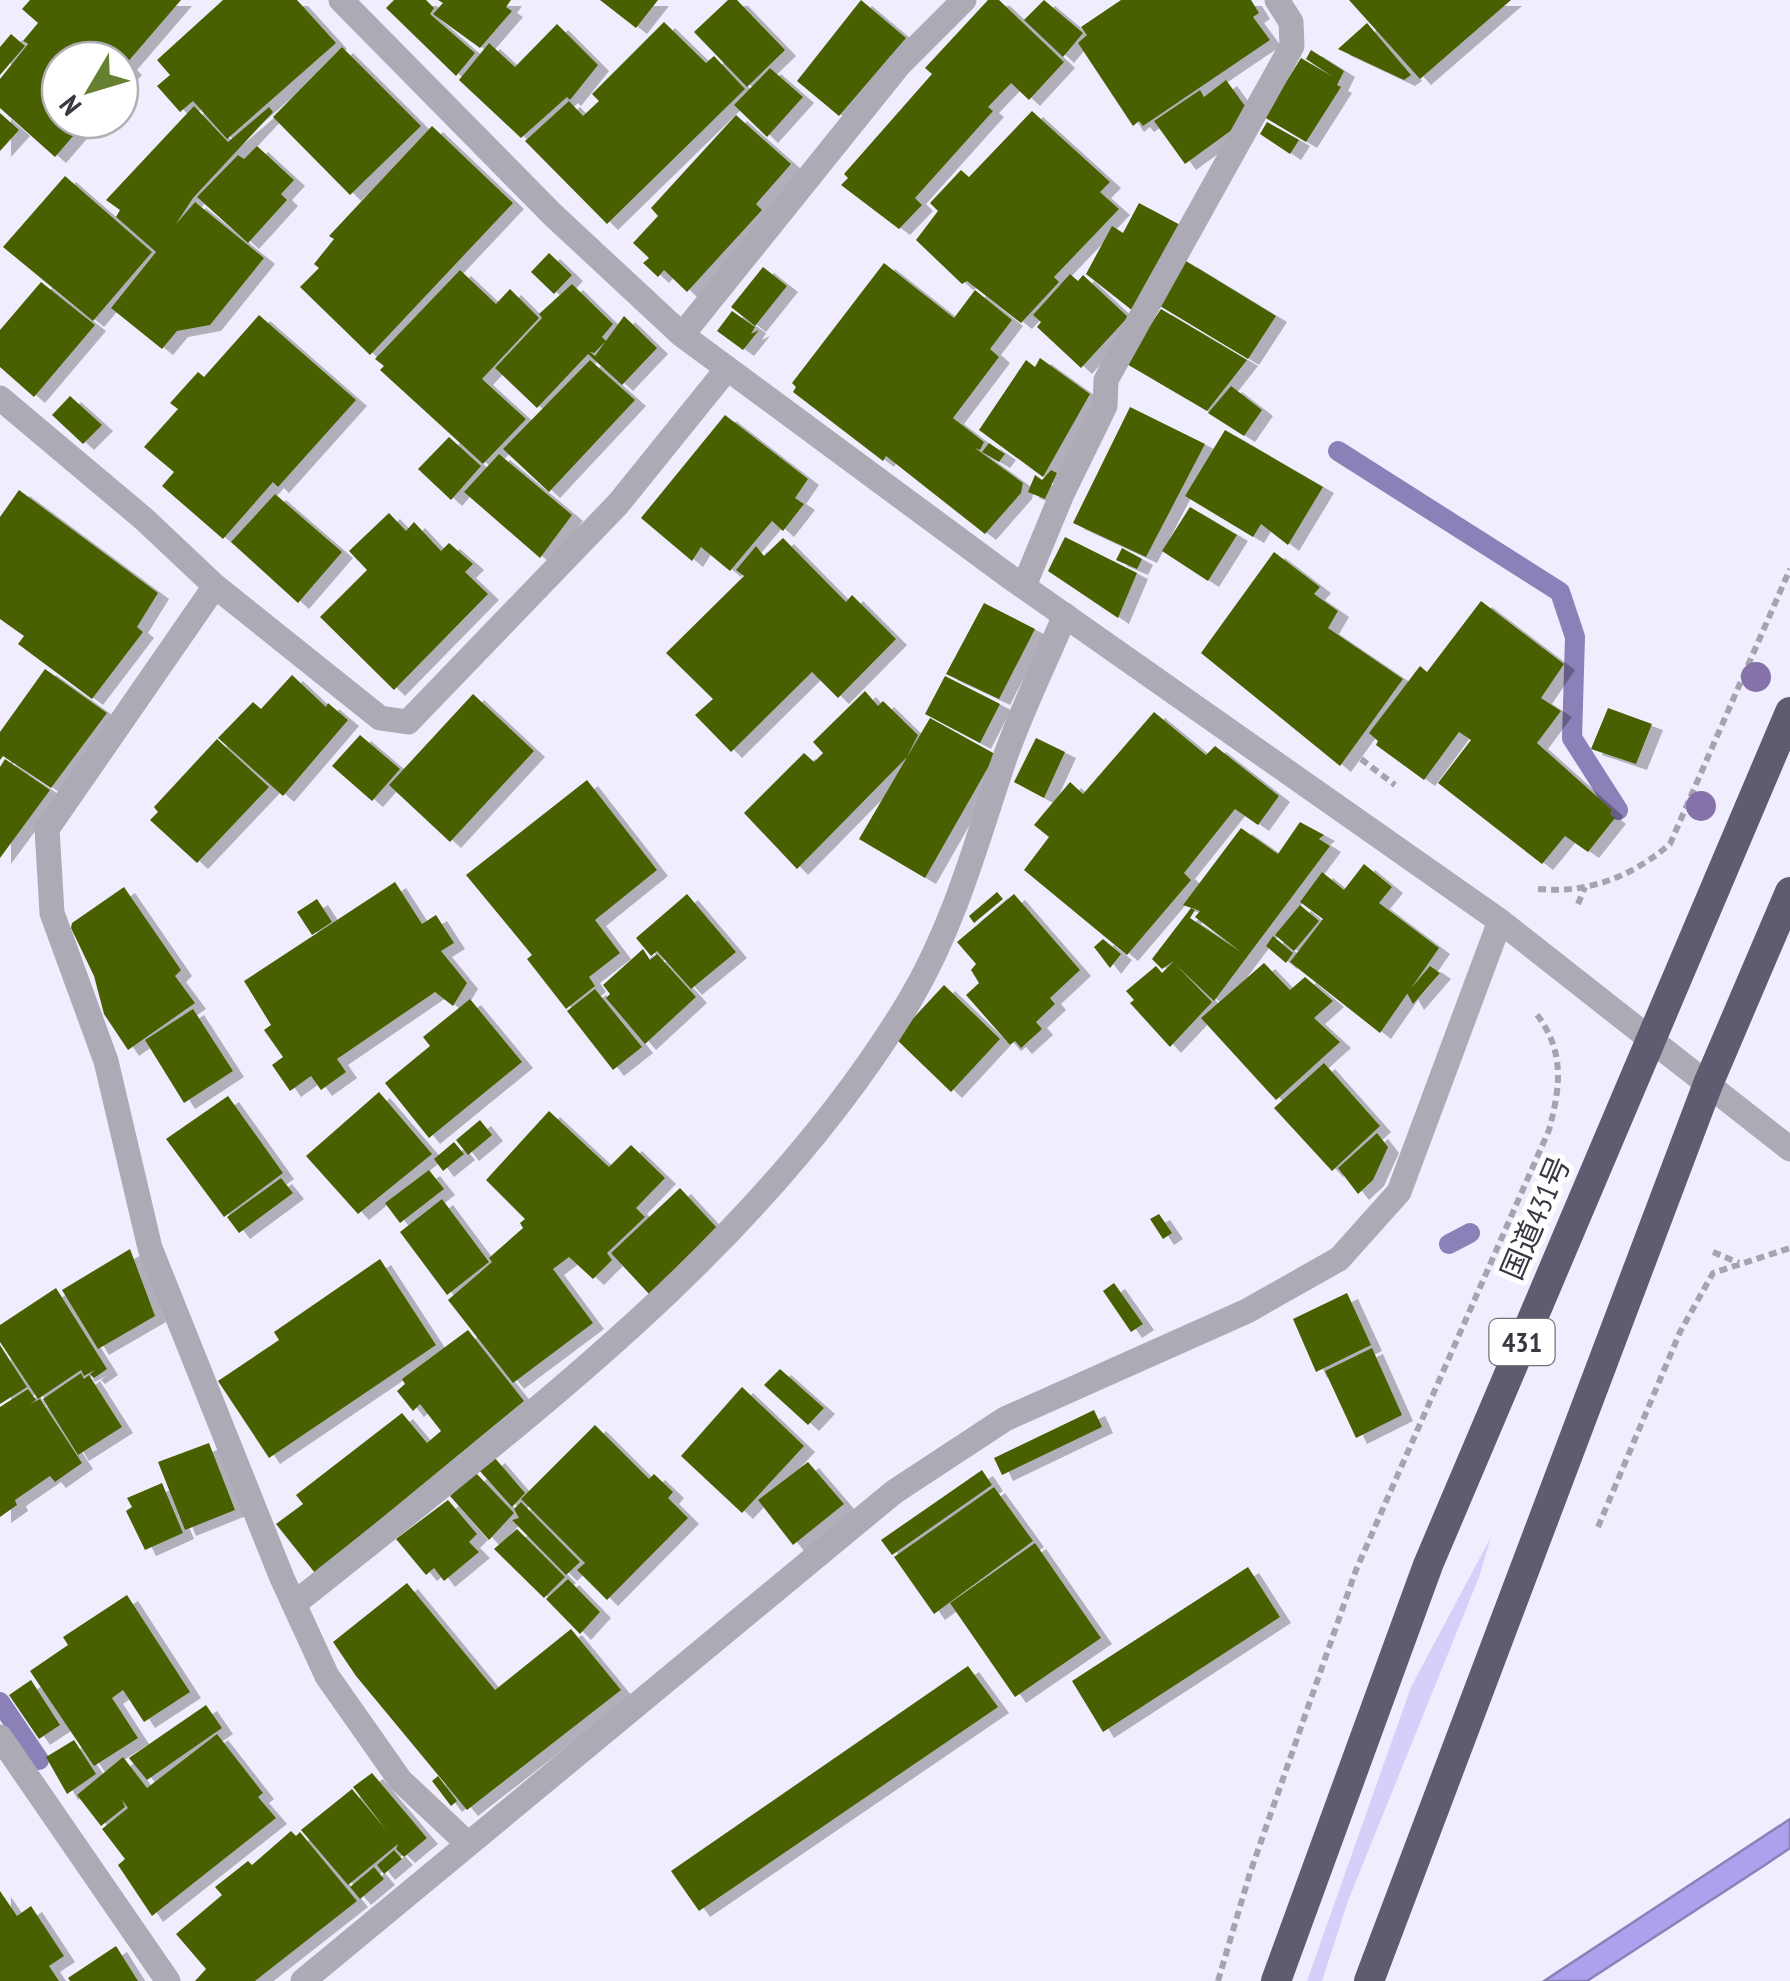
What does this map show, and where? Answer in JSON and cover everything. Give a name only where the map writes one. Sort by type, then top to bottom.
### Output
[{"type":"highway","name":"国道431号","points":[[1276,1981],[1428,1565],[1790,712]]},
{"type":"highway","name":"431","points":[[1370,1981],[1708,1084],[1790,892]]},
{"type":"street","points":[[340,0],[554,215],[682,335],[1065,616],[1500,922],[1790,1149]]},
{"type":"street","points":[[682,335],[899,65],[964,0]]},
{"type":"street","points":[[1024,586],[1062,494],[1105,406],[1106,380],[1292,46],[1292,22],[1277,0]]},
{"type":"street","points":[[0,398],[144,519],[215,586],[380,718],[408,722],[618,504],[727,368]]},
{"type":"street","points":[[215,586],[47,829],[52,912],[106,1061],[150,1248],[294,1604],[327,1676],[400,1780],[466,1842]]},
{"type":"street","points":[[294,1604],[658,1302],[735,1229],[852,1087],[910,999],[937,948],[978,851],[1002,766],[1065,616]]},
{"type":"street","points":[[303,1981],[466,1842],[894,1492],[1005,1419],[1247,1311],[1339,1259],[1399,1192],[1500,922]]},
{"type":"street","points":[[0,1737],[168,1981]]},
{"type":"path","points":[[1535,889],[1563,891],[1585,886],[1640,867],[1670,844],[1790,569]]},
{"type":"path","points":[[1361,759],[1408,795]]},
{"type":"path","points":[[1640,867],[1654,873]]},
{"type":"path","points":[[1578,904],[1585,886]]},
{"type":"path","points":[[1218,1981],[1250,1873],[1356,1570],[1549,1130],[1559,1092],[1558,1060],[1552,1034],[1530,1007]]},
{"type":"path","points":[[1596,1532],[1680,1332],[1713,1273],[1790,1248]]},
{"type":"path","points":[[1713,1252],[1740,1264]]},
{"type":"shaded area","points":[[1491,1537],[1479,1577],[1348,1901],[1322,1981],[1307,1981],[1411,1687]]},
{"type":"shaded area","points":[[1790,1819],[1790,1848],[1765,1865],[1587,1981],[1544,1981]]},
{"type":"building","points":[[30,0],[181,0],[140,48],[140,40],[40,40],[40,140],[70,140],[55,157],[0,108],[0,79],[28,44],[23,41],[38,23],[22,9]]},
{"type":"building","points":[[223,0],[297,0],[336,43],[227,139],[193,101],[180,112],[157,86],[170,75],[157,60]]},
{"type":"building","points":[[394,0],[426,0],[434,8],[430,14],[475,53],[456,76],[386,8]]},
{"type":"building","points":[[438,0],[511,0],[506,7],[512,11],[480,48],[433,14],[443,3]]},
{"type":"building","points":[[600,0],[658,0],[636,28]]},
{"type":"building","points":[[728,0],[737,0],[785,50],[747,87],[694,32]]},
{"type":"building","points":[[861,0],[906,38],[839,116],[797,81]]},
{"type":"building","points":[[988,0],[999,0],[1064,62],[1029,100],[1011,83],[988,107],[993,111],[915,198],[922,205],[899,229],[841,185],[848,178],[844,174],[932,74],[925,68]]},
{"type":"building","points":[[1044,0],[1083,33],[1063,57],[1024,20]]},
{"type":"building","points":[[1121,0],[1251,0],[1259,13],[1253,17],[1270,40],[1143,126],[1139,121],[1133,126],[1078,43],[1087,35],[1081,27]]},
{"type":"building","points":[[1349,0],[1511,0],[1420,79]]},
{"type":"building","points":[[664,22],[706,63],[714,56],[745,89],[607,224],[525,141],[569,101],[583,116],[599,101],[592,94]]},
{"type":"building","points":[[1367,23],[1411,75],[1404,80],[1338,49]]},
{"type":"building","points":[[557,24],[598,65],[570,100],[567,97],[521,138],[459,80],[489,43],[515,67]]},
{"type":"building","points":[[11,34],[25,46],[0,75],[0,47]]},
{"type":"building","points":[[342,47],[421,126],[350,195],[273,117]]},
{"type":"building","points":[[1311,50],[1344,71],[1337,85],[1341,87],[1306,142],[1264,117],[1301,58],[1333,77],[1306,59]]},
{"type":"building","points":[[770,68],[803,97],[767,137],[734,105]]},
{"type":"building","points":[[1226,80],[1248,110],[1240,124],[1185,164],[1154,121],[1200,90],[1204,97]]},
{"type":"building","points":[[194,106],[228,142],[269,107],[273,112],[193,198],[176,224],[195,202],[264,258],[210,325],[177,331],[162,349],[111,308],[156,252],[116,217],[120,210],[106,200]]},
{"type":"building","points":[[1032,111],[1110,182],[1100,192],[1119,209],[1054,277],[1059,282],[1021,323],[967,281],[962,284],[916,240],[938,211],[930,203],[961,170],[969,177]]},
{"type":"building","points":[[0,113],[19,130],[0,151]]},
{"type":"building","points":[[736,115],[791,164],[756,204],[762,210],[687,292],[664,270],[658,277],[643,263],[649,258],[633,243],[658,216],[651,208]]},
{"type":"building","points":[[1267,122],[1299,140],[1290,154],[1260,134]]},
{"type":"building","points":[[432,126],[513,203],[370,355],[300,287],[319,268],[314,264],[334,239],[329,236]]},
{"type":"building","points":[[257,146],[294,180],[281,194],[287,200],[248,243],[197,197],[238,155],[244,159]]},
{"type":"building","points":[[65,176],[152,252],[93,321],[3,247]]},
{"type":"building","points":[[1139,203],[1184,227],[1133,311],[1086,274],[1112,226],[1123,233]]},
{"type":"building","points":[[549,253],[572,275],[554,294],[531,272]]},
{"type":"building","points":[[1186,261],[1276,316],[1248,359],[1160,306]]},
{"type":"building","points":[[884,263],[954,318],[975,290],[1012,320],[990,349],[999,357],[953,418],[984,442],[980,450],[975,448],[1023,483],[1021,493],[985,534],[886,456],[883,461],[793,392],[796,387],[792,383]]},
{"type":"building","points":[[763,267],[787,286],[755,326],[731,307]]},
{"type":"building","points":[[460,270],[496,304],[510,289],[539,318],[482,379],[526,419],[483,464],[380,370],[384,366],[375,359]]},
{"type":"building","points":[[1070,274],[1078,281],[1083,275],[1128,317],[1081,368],[1037,327],[1041,322],[1033,315]]},
{"type":"building","points":[[41,282],[95,325],[34,397],[0,367],[0,330]]},
{"type":"building","points":[[572,284],[613,324],[602,337],[606,341],[624,316],[657,348],[622,385],[588,354],[537,408],[495,368],[542,318],[539,314]]},
{"type":"building","points":[[1161,309],[1247,360],[1207,411],[1125,363]]},
{"type":"building","points":[[732,311],[755,327],[751,334],[759,330],[743,350],[717,331]]},
{"type":"building","points":[[259,315],[356,400],[278,487],[273,482],[223,539],[162,486],[174,472],[144,447],[178,409],[170,403],[198,372],[204,377]]},
{"type":"building","points":[[1040,358],[1090,394],[1043,477],[979,430],[1026,360],[1035,367]]},
{"type":"building","points":[[590,360],[635,400],[549,492],[503,449]]},
{"type":"building","points":[[1231,386],[1262,410],[1244,436],[1208,413]]},
{"type":"building","points":[[70,396],[102,425],[83,444],[52,415]]},
{"type":"building","points":[[1130,407],[1205,444],[1146,557],[1073,523]]},
{"type":"building","points":[[725,415],[808,479],[795,498],[804,504],[783,531],[772,521],[730,571],[701,547],[692,561],[641,518]]},
{"type":"building","points":[[1225,430],[1323,487],[1288,545],[1261,524],[1253,537],[1185,496]]},
{"type":"building","points":[[449,437],[481,466],[451,500],[418,469]]},
{"type":"building","points":[[989,443],[1005,454],[999,462],[982,452]]},
{"type":"building","points":[[499,454],[572,515],[540,558],[464,492]]},
{"type":"building","points":[[1051,470],[1057,473],[1045,499],[1028,492],[1035,475],[1042,480]]},
{"type":"building","points":[[19,490],[158,593],[137,627],[143,632],[92,699],[18,644],[24,636],[0,619],[0,517]]},
{"type":"building","points":[[275,494],[342,552],[298,603],[231,542]]},
{"type":"building","points":[[1190,507],[1237,535],[1208,581],[1162,551]]},
{"type":"building","points":[[389,513],[406,531],[414,522],[441,551],[449,543],[473,564],[465,572],[488,594],[394,690],[320,617],[367,570],[349,551]]},
{"type":"building","points":[[1065,537],[1137,573],[1118,618],[1048,571]]},
{"type":"building","points":[[783,538],[846,602],[852,595],[896,639],[838,698],[812,672],[731,752],[695,715],[713,699],[666,653],[744,576],[736,570],[756,546],[764,556]]},
{"type":"building","points":[[1122,548],[1142,559],[1137,569],[1116,560]]},
{"type":"building","points":[[1274,552],[1320,587],[1314,594],[1338,611],[1328,628],[1403,679],[1340,766],[1201,653]]},
{"type":"building","points":[[1481,601],[1564,664],[1541,698],[1561,711],[1537,743],[1612,810],[1610,814],[1615,818],[1588,852],[1565,836],[1542,864],[1438,783],[1471,740],[1459,732],[1424,780],[1376,745],[1378,741],[1369,733],[1420,666],[1427,672]]},
{"type":"building","points":[[984,603],[1035,629],[999,699],[946,674]]},
{"type":"building","points":[[45,669],[107,713],[51,788],[3,756],[0,760],[0,732]]},
{"type":"building","points":[[292,675],[326,707],[328,703],[348,720],[283,796],[218,738],[253,702],[261,709]]},
{"type":"building","points":[[945,676],[1000,704],[980,743],[925,714]]},
{"type":"building","points":[[865,691],[878,706],[883,701],[918,735],[907,757],[797,869],[744,813],[804,753],[814,762],[823,753],[813,742]]},
{"type":"building","points":[[473,694],[534,751],[450,842],[389,785]]},
{"type":"building","points":[[1608,708],[1652,724],[1636,764],[1591,749]]},
{"type":"building","points":[[1154,712],[1206,755],[1215,746],[1279,796],[1258,825],[1235,809],[1184,873],[1191,880],[1127,955],[1024,870],[1049,837],[1034,825],[1070,782],[1083,794]]},
{"type":"building","points":[[930,718],[994,757],[925,878],[859,839]]},
{"type":"building","points":[[360,735],[400,769],[372,801],[332,766]]},
{"type":"building","points":[[1036,738],[1065,752],[1044,798],[1014,782]]},
{"type":"building","points":[[217,739],[269,787],[197,863],[150,820],[158,812],[154,807]]},
{"type":"building","points":[[5,759],[50,790],[0,858],[0,767]]},
{"type":"building","points":[[587,780],[657,870],[595,920],[620,953],[589,977],[595,986],[566,1009],[527,959],[532,955],[466,875]]},
{"type":"building","points":[[1300,822],[1324,835],[1319,839],[1330,846],[1214,1001],[1176,965],[1212,1002],[1170,1047],[1130,1003],[1134,1000],[1126,991],[1156,966],[1162,973],[1174,961],[1162,969],[1152,959],[1191,908],[1195,910],[1190,918],[1241,952],[1195,917],[1200,911],[1183,905],[1241,828],[1278,854]]},
{"type":"building","points":[[1364,864],[1392,887],[1379,903],[1439,948],[1380,1033],[1290,962],[1323,919],[1300,902],[1322,872],[1344,890]]},
{"type":"building","points":[[395,882],[422,924],[436,915],[454,943],[441,951],[467,983],[453,1006],[435,992],[337,1059],[346,1072],[321,1090],[311,1076],[290,1091],[272,1065],[283,1057],[264,1030],[271,1025],[244,981]]},
{"type":"building","points":[[124,887],[181,970],[175,976],[195,1003],[128,1050],[104,1014],[94,976],[71,928],[72,923]]},
{"type":"building","points":[[997,892],[1003,899],[974,923],[969,916]]},
{"type":"building","points":[[687,894],[736,952],[691,989],[657,951],[651,956],[636,938]]},
{"type":"building","points":[[1014,894],[1080,970],[1050,998],[1055,1004],[1036,1022],[1042,1029],[1021,1048],[1015,1041],[1010,1045],[966,995],[979,983],[971,970],[976,964],[957,942]]},
{"type":"building","points":[[317,899],[332,922],[312,935],[297,912]]},
{"type":"building","points":[[1300,905],[1319,921],[1294,951],[1275,935]]},
{"type":"building","points":[[1273,936],[1293,953],[1286,963],[1266,946]]},
{"type":"building","points":[[1103,939],[1121,954],[1110,968],[1094,947]]},
{"type":"building","points":[[643,949],[650,960],[657,954],[696,997],[645,1044],[606,998],[610,994],[603,985]]},
{"type":"building","points":[[1264,963],[1290,990],[1305,977],[1333,1001],[1314,1018],[1340,1042],[1276,1100],[1201,1018]]},
{"type":"building","points":[[1430,966],[1440,973],[1413,1004],[1407,993]]},
{"type":"building","points":[[944,985],[1000,1039],[951,1092],[895,1038]]},
{"type":"building","points":[[595,989],[642,1047],[613,1070],[567,1011]]},
{"type":"building","points":[[470,999],[522,1062],[429,1138],[385,1083],[430,1046],[423,1037]]},
{"type":"building","points":[[193,1009],[233,1071],[184,1103],[145,1040]]},
{"type":"building","points":[[1324,1063],[1380,1126],[1332,1171],[1274,1108]]},
{"type":"building","points":[[379,1092],[432,1154],[358,1214],[306,1156]]},
{"type":"building","points":[[228,1096],[283,1173],[224,1217],[166,1139]]},
{"type":"building","points":[[549,1111],[609,1167],[631,1145],[665,1178],[636,1208],[645,1217],[607,1253],[612,1260],[593,1279],[569,1257],[553,1269],[593,1323],[513,1383],[448,1300],[492,1262],[489,1258],[523,1228],[520,1223],[525,1219],[486,1180]]},
{"type":"building","points":[[480,1120],[492,1135],[468,1155],[456,1140]]},
{"type":"building","points":[[1377,1133],[1388,1147],[1373,1180],[1358,1194],[1338,1168]]},
{"type":"building","points":[[454,1142],[464,1154],[443,1171],[434,1159]]},
{"type":"building","points":[[429,1170],[444,1189],[400,1223],[385,1203]]},
{"type":"building","points":[[281,1178],[293,1193],[239,1233],[227,1217]]},
{"type":"building","points":[[680,1188],[717,1228],[649,1294],[611,1253]]},
{"type":"building","points":[[442,1199],[489,1262],[447,1295],[400,1232]]},
{"type":"building","points":[[1159,1214],[1172,1233],[1163,1239],[1150,1219]]},
{"type":"building","points":[[130,1249],[155,1316],[98,1349],[62,1290]]},
{"type":"building","points":[[380,1259],[436,1345],[269,1458],[218,1381],[279,1340],[274,1332]]},
{"type":"building","points":[[1114,1283],[1143,1324],[1131,1332],[1103,1291]]},
{"type":"building","points":[[56,1288],[107,1369],[94,1378],[90,1374],[95,1370],[84,1376],[81,1370],[38,1399],[0,1342],[0,1325]]},
{"type":"building","points":[[1347,1293],[1371,1345],[1316,1372],[1293,1319]]},
{"type":"building","points":[[468,1330],[524,1401],[315,1573],[276,1524],[303,1504],[296,1495],[402,1413],[427,1443],[441,1431],[420,1404],[413,1411],[397,1391],[405,1384],[402,1379]]},
{"type":"building","points":[[0,1345],[27,1387],[0,1404]]},
{"type":"building","points":[[1372,1348],[1402,1415],[1356,1438],[1325,1371]]},
{"type":"building","points":[[780,1369],[824,1408],[808,1425],[764,1385]]},
{"type":"building","points":[[81,1373],[84,1379],[89,1375],[122,1427],[78,1455],[43,1399]]},
{"type":"building","points":[[742,1387],[804,1446],[742,1513],[681,1456]]},
{"type":"building","points":[[28,1389],[36,1400],[30,1404],[40,1399],[82,1463],[55,1482],[50,1476],[15,1500],[17,1505],[0,1517],[0,1407]]},
{"type":"building","points":[[1094,1410],[1102,1427],[1002,1475],[994,1458]]},
{"type":"building","points":[[595,1425],[649,1479],[654,1474],[673,1492],[668,1498],[688,1518],[607,1600],[577,1570],[585,1563],[521,1499]]},
{"type":"building","points":[[209,1443],[235,1510],[185,1530],[158,1462]]},
{"type":"building","points":[[494,1457],[525,1493],[512,1507],[479,1470]]},
{"type":"building","points":[[808,1462],[844,1504],[793,1545],[758,1500]]},
{"type":"building","points":[[982,1470],[992,1485],[892,1555],[881,1540]]},
{"type":"building","points":[[476,1473],[514,1513],[489,1540],[450,1496]]},
{"type":"building","points":[[162,1483],[183,1533],[145,1550],[126,1511],[132,1507],[127,1498]]},
{"type":"building","points":[[994,1487],[1033,1541],[934,1614],[894,1557]]},
{"type":"building","points":[[448,1500],[477,1534],[469,1542],[479,1552],[444,1581],[434,1568],[426,1575],[396,1539]]},
{"type":"building","points":[[521,1502],[580,1562],[566,1575],[512,1520],[519,1518],[514,1509]]},
{"type":"building","points":[[517,1529],[565,1577],[544,1598],[494,1549]]},
{"type":"building","points":[[1035,1543],[1101,1638],[1015,1697],[950,1603]]},
{"type":"building","points":[[1248,1567],[1280,1617],[1103,1732],[1072,1681]]},
{"type":"building","points":[[568,1579],[600,1612],[580,1634],[546,1599]]},
{"type":"building","points":[[407,1583],[495,1690],[571,1629],[621,1690],[467,1810],[356,1676],[333,1642]]},
{"type":"building","points":[[127,1595],[190,1692],[144,1722],[123,1690],[112,1698],[138,1738],[94,1766],[30,1671],[68,1645],[63,1637]]},
{"type":"building","points":[[968,1666],[998,1707],[699,1911],[671,1871]]},
{"type":"building","points":[[31,1680],[60,1725],[39,1739],[9,1695]]},
{"type":"building","points":[[206,1705],[222,1728],[147,1780],[129,1758]]},
{"type":"building","points":[[217,1734],[263,1793],[258,1797],[276,1818],[152,1916],[118,1865],[125,1859],[102,1829],[128,1808],[122,1800],[125,1807],[101,1826],[77,1795],[123,1757],[147,1788]]},
{"type":"building","points":[[74,1740],[96,1774],[67,1794],[46,1757]]},
{"type":"building","points":[[372,1773],[427,1838],[404,1857],[396,1849],[398,1844],[348,1885],[301,1830],[352,1789],[387,1831],[353,1787]]},
{"type":"building","points":[[438,1776],[457,1801],[451,1806],[432,1781]]},
{"type":"building","points":[[291,1831],[296,1836],[300,1832],[357,1901],[255,1981],[195,1981],[206,1969],[176,1934],[222,1895],[215,1887],[248,1861],[252,1865]]},
{"type":"building","points":[[394,1850],[402,1859],[384,1874],[377,1865]]},
{"type":"building","points":[[374,1867],[384,1879],[360,1899],[350,1887]]},
{"type":"building","points":[[0,1891],[17,1916],[31,1906],[64,1956],[49,1966],[59,1981],[0,1981]]},
{"type":"building","points":[[116,1946],[138,1981],[70,1981],[68,1978]]},
{"type":"waterway","points":[[1338,451],[1560,592],[1575,637],[1572,738],[1618,810]]},
{"type":"waterway","points":[[1449,1244],[1470,1233]]},
{"type":"waterway","points":[[0,1702],[39,1760]]}]
